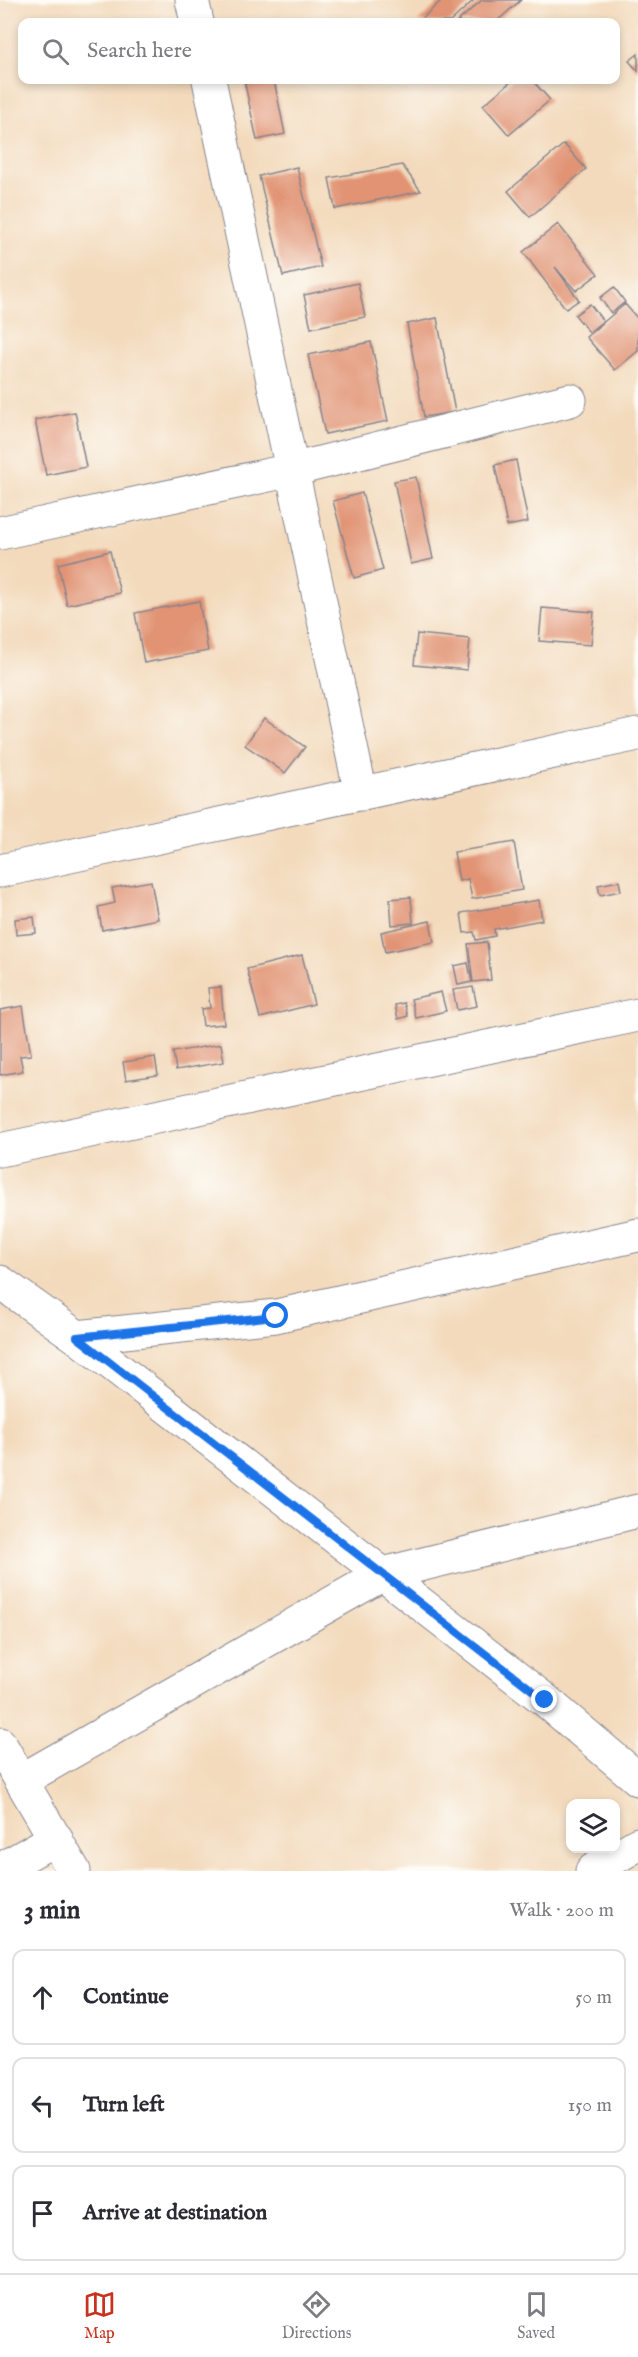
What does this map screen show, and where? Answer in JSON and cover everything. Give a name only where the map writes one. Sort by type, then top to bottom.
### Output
[{"type":"street","points":[[192,0],[196,18]]},
{"type":"street","points":[[210,84],[361,794]]},
{"type":"street","points":[[0,533],[292,470],[570,400]]},
{"type":"street","points":[[0,871],[638,734]]},
{"type":"street","points":[[0,1150],[638,1015]]},
{"type":"street","points":[[77,1337],[276,1316],[638,1235]]},
{"type":"street","points":[[0,1282],[77,1337],[545,1700],[638,1779]]},
{"type":"street","points":[[22,1780],[383,1574],[638,1511]]},
{"type":"street","points":[[0,1744],[74,1871]]},
{"type":"street","points":[[0,1870],[56,1838]]},
{"type":"street","points":[[592,1871],[638,1844]]},
{"type":"building","points":[[442,0],[474,0],[454,18],[422,18]]},
{"type":"building","points":[[482,0],[521,0],[501,18],[462,18]]},
{"type":"building","points":[[638,54],[638,71],[629,61]]},
{"type":"building","points":[[245,84],[275,84],[285,134],[257,140]]},
{"type":"building","points":[[508,84],[536,84],[550,100],[509,135],[483,105]]},
{"type":"building","points":[[564,144],[586,169],[530,217],[508,191]]},
{"type":"building","points":[[402,165],[421,191],[335,209],[329,178]]},
{"type":"building","points":[[297,167],[321,267],[283,276],[259,176]]},
{"type":"building","points":[[558,224],[598,274],[576,291],[555,267],[579,300],[566,309],[523,252]]},
{"type":"building","points":[[358,283],[365,317],[311,328],[304,295]]},
{"type":"building","points":[[614,287],[625,302],[611,313],[600,298]]},
{"type":"building","points":[[590,304],[603,321],[589,332],[575,315]]},
{"type":"building","points":[[625,304],[638,319],[638,351],[615,370],[586,337]]},
{"type":"building","points":[[437,318],[455,412],[424,417],[407,324]]},
{"type":"building","points":[[371,342],[388,421],[325,434],[308,355]]},
{"type":"building","points":[[75,412],[86,467],[46,475],[35,420]]},
{"type":"building","points":[[516,460],[528,522],[507,526],[495,465]]},
{"type":"building","points":[[416,477],[433,559],[411,564],[394,481]]},
{"type":"building","points":[[362,493],[383,570],[354,578],[333,501]]},
{"type":"building","points":[[110,551],[120,593],[67,605],[58,564]]},
{"type":"building","points":[[199,601],[208,651],[144,663],[135,613]]},
{"type":"building","points":[[542,608],[594,612],[591,645],[539,641]]},
{"type":"building","points":[[417,634],[470,639],[467,670],[414,665]]},
{"type":"building","points":[[264,718],[305,747],[285,773],[245,745]]},
{"type":"building","points":[[514,842],[522,890],[472,899],[468,879],[459,881],[454,852]]},
{"type":"building","points":[[151,881],[158,919],[102,930],[98,907],[115,903],[112,888]]},
{"type":"building","points":[[619,881],[621,891],[600,895],[598,885]]},
{"type":"building","points":[[411,897],[413,923],[392,925],[390,899]]},
{"type":"building","points":[[539,900],[542,920],[494,929],[495,936],[476,940],[474,932],[464,933],[461,913]]},
{"type":"building","points":[[34,917],[36,933],[16,935],[15,919]]},
{"type":"building","points":[[430,921],[434,942],[385,952],[381,932]]},
{"type":"building","points":[[487,942],[491,980],[473,982],[468,944]]},
{"type":"building","points":[[302,955],[314,1004],[260,1018],[247,969]]},
{"type":"building","points":[[468,963],[472,982],[458,985],[454,966]]},
{"type":"building","points":[[221,987],[224,1024],[203,1026],[201,1009],[210,1008],[208,988]]},
{"type":"building","points":[[473,987],[477,1006],[457,1010],[453,990]]},
{"type":"building","points":[[441,992],[446,1011],[416,1018],[411,999]]},
{"type":"building","points":[[404,1003],[408,1016],[398,1019],[395,1005]]},
{"type":"building","points":[[23,1006],[31,1055],[20,1056],[23,1071],[0,1075],[0,1010]]},
{"type":"building","points":[[221,1044],[224,1062],[176,1070],[173,1052]]},
{"type":"building","points":[[155,1057],[158,1075],[126,1080],[123,1062]]},
{"type":"route","points":[[276,1316],[77,1337],[545,1700]]}]
